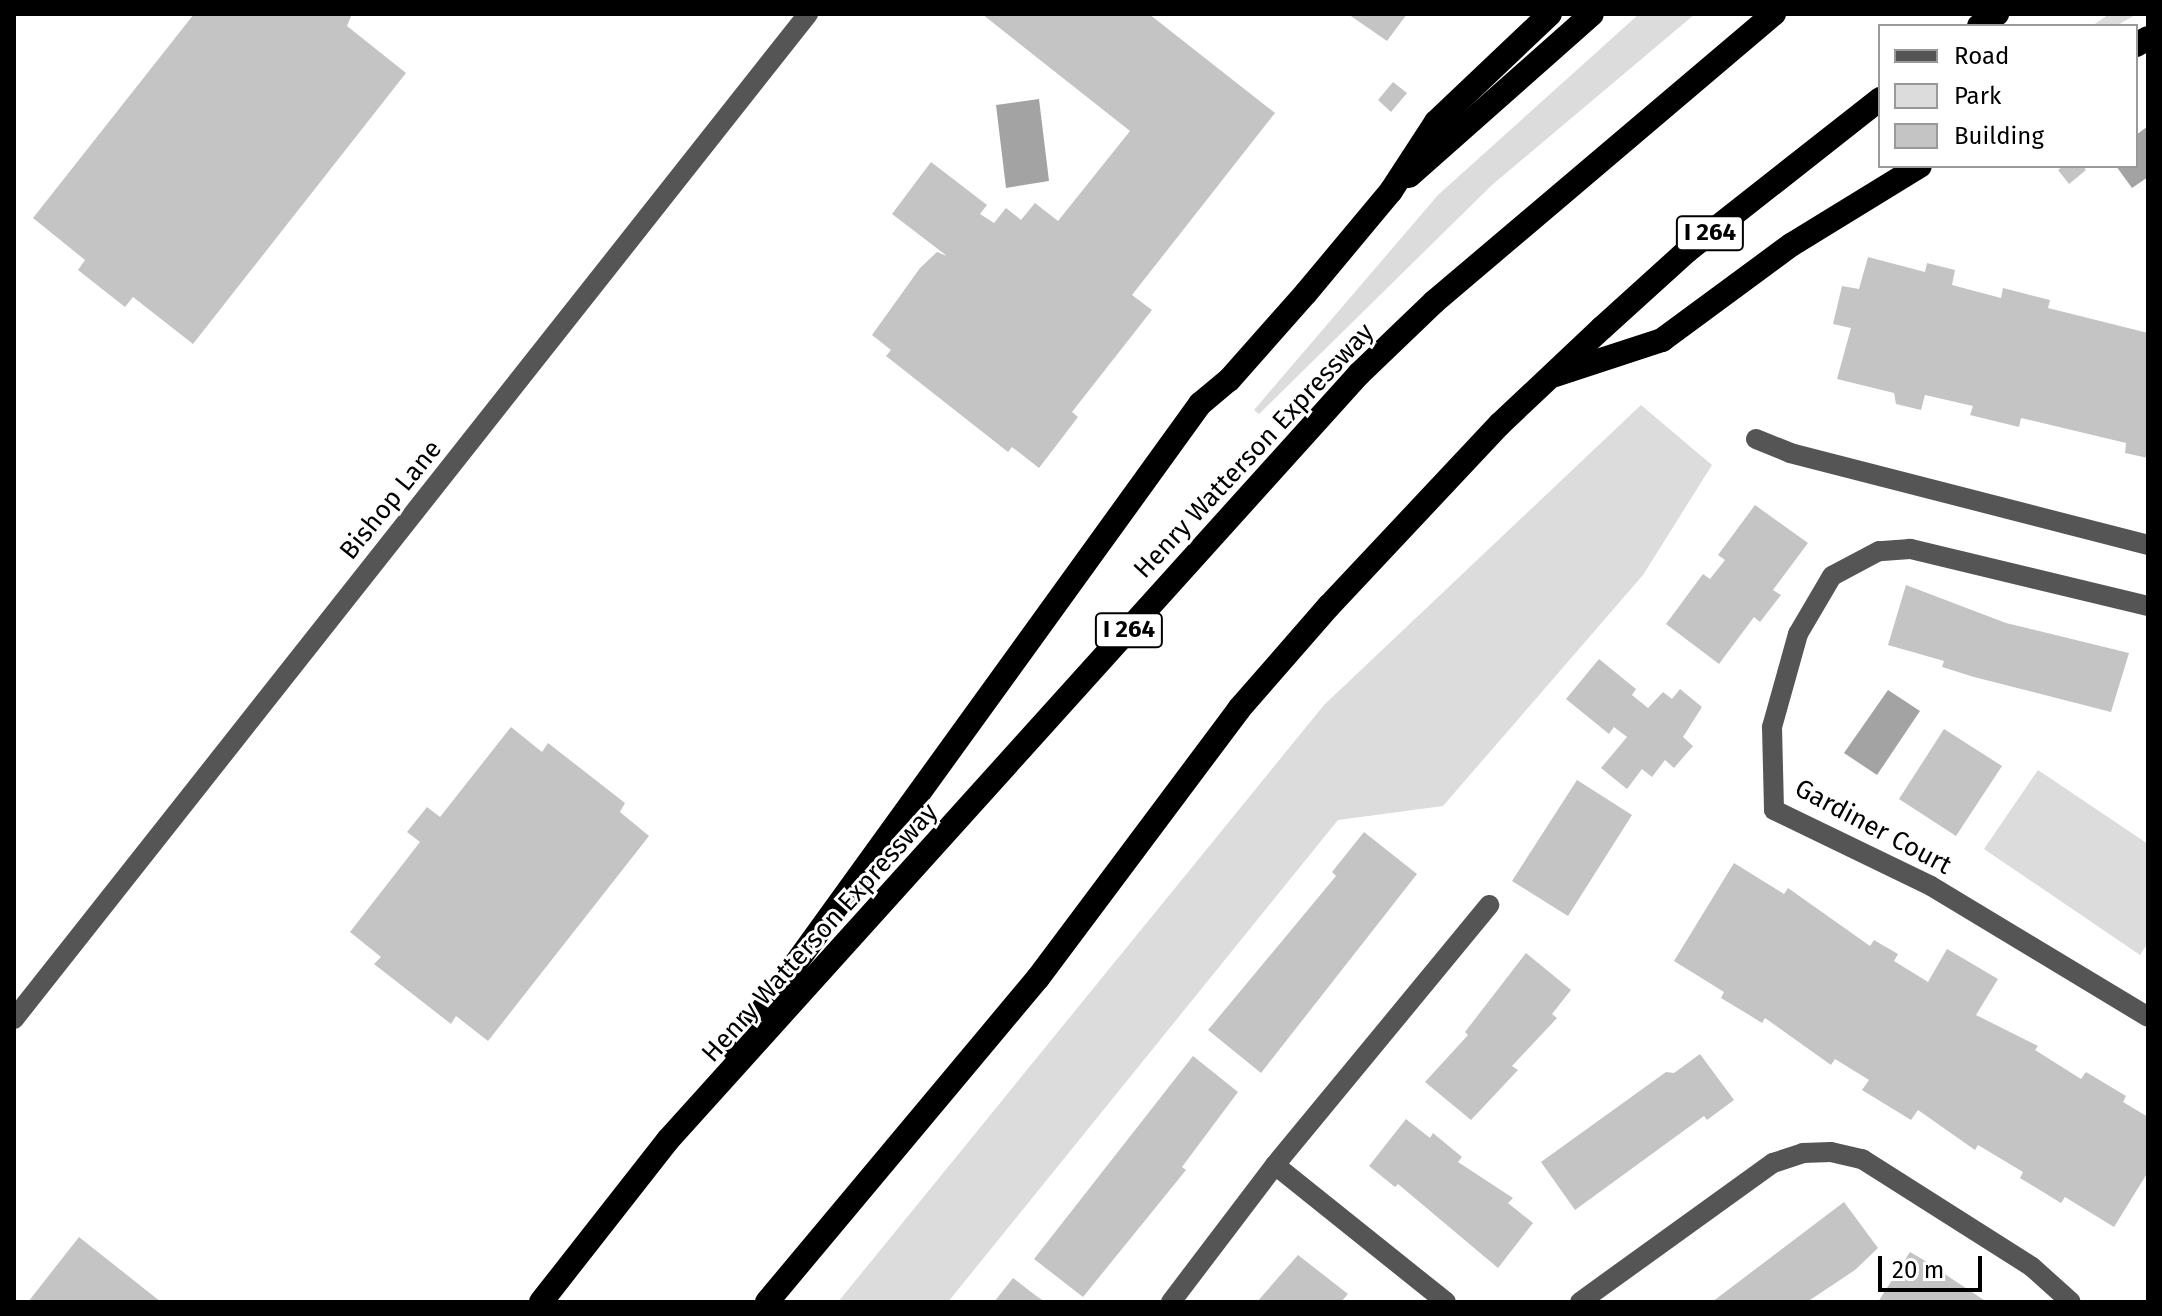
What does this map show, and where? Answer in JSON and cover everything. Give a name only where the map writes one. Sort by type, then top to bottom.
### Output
[{"type":"highway","points":[[668,1140],[1200,404],[1229,380],[1391,191],[1436,122],[1550,14]]},
{"type":"highway","points":[[1391,191],[1592,14]]},
{"type":"highway","name":"Henry Watterson Expressway","points":[[541,1302],[668,1140],[1359,374],[1434,302],[1774,14]]},
{"type":"highway","name":"I 264","points":[[767,1302],[1038,978],[1239,709],[1329,606],[1549,377],[1687,251],[1878,101]]},
{"type":"highway","points":[[1549,377],[1662,340],[1791,245],[1917,168]]},
{"type":"street","name":"Bishop Lane","points":[[14,1019],[808,14]]},
{"type":"street","points":[[1756,439],[1790,453],[2148,545]]},
{"type":"street","name":"Gardiner Court","points":[[2148,606],[1910,549],[1879,551],[1832,576],[1798,634],[1772,727],[1774,810],[1931,886],[2148,1017]]},
{"type":"street","points":[[1171,1302],[1275,1165],[1489,905]]},
{"type":"street","points":[[1580,1302],[1773,1163],[1803,1153],[1831,1152],[1862,1159],[2032,1267],[2071,1302]]},
{"type":"street","points":[[1275,1165],[1446,1302]]},
{"type":"green space","points":[[1639,14],[1695,14],[1492,185],[1259,414],[1254,410],[1438,195]]},
{"type":"green space","points":[[2109,14],[2137,14],[2120,24],[2095,24]]},
{"type":"green space","points":[[1641,405],[1712,465],[1643,575],[1443,806],[1338,820],[948,1302],[838,1302],[1324,705]]},
{"type":"green space","points":[[2038,770],[2148,844],[2148,943],[2140,955],[1984,849]]},
{"type":"shaded area","points":[[1039,99],[1049,181],[1006,188],[996,105]]},
{"type":"shaded area","points":[[2148,126],[2148,177],[2132,188],[2117,168],[2138,168],[2138,134]]},
{"type":"shaded area","points":[[1888,690],[1920,711],[1877,775],[1844,753]]},
{"type":"building","points":[[194,14],[352,14],[347,26],[406,73],[193,344],[133,297],[125,307],[78,270],[85,260],[33,218]]},
{"type":"building","points":[[982,14],[1149,14],[1275,113],[1132,295],[1152,310],[1072,412],[1078,417],[1039,468],[1012,447],[1008,452],[886,356],[891,350],[872,335],[920,268],[937,252],[947,256],[892,214],[931,162],[987,205],[980,214],[994,223],[1006,208],[1021,220],[1035,203],[1058,221],[1130,131]]},
{"type":"building","points":[[1348,14],[1407,14],[1387,41]]},
{"type":"building","points":[[1393,82],[1407,93],[1391,112],[1378,100]]},
{"type":"building","points":[[2084,168],[2086,170],[2069,184],[2058,170]]},
{"type":"building","points":[[1868,257],[1925,272],[1927,263],[1955,270],[1952,285],[2001,298],[2003,288],[2050,300],[2048,308],[2148,333],[2148,458],[2125,453],[2126,443],[2021,418],[2019,427],[1970,415],[1973,406],[1925,395],[1921,410],[1896,404],[1894,393],[1837,379],[1851,328],[1833,324],[1842,286],[1859,289]]},
{"type":"building","points":[[1755,505],[1808,543],[1773,590],[1781,595],[1760,622],[1754,617],[1719,664],[1666,624],[1703,574],[1710,579],[1725,560],[1718,555]]},
{"type":"building","points":[[1906,585],[2006,623],[2129,653],[2111,712],[1974,677],[1942,667],[1944,661],[1888,645]]},
{"type":"building","points":[[1599,659],[1636,689],[1632,695],[1648,708],[1663,692],[1672,699],[1680,689],[1702,707],[1683,737],[1693,746],[1674,768],[1665,760],[1652,777],[1642,769],[1627,789],[1601,768],[1627,737],[1614,727],[1609,734],[1566,699]]},
{"type":"building","points":[[511,727],[542,752],[548,743],[625,803],[620,812],[649,836],[488,1041],[456,1016],[451,1024],[374,964],[381,957],[350,932],[420,842],[407,832],[427,807],[440,817]]},
{"type":"building","points":[[1944,729],[2002,766],[1956,836],[1899,799]]},
{"type":"building","points":[[1577,780],[1632,815],[1568,916],[1512,881]]},
{"type":"building","points":[[1364,832],[1417,874],[1261,1073],[1208,1030],[1336,876],[1332,872]]},
{"type":"building","points":[[1734,863],[1784,894],[1788,888],[1870,946],[1874,940],[1898,954],[1894,961],[1928,982],[1947,949],[1998,979],[1976,1015],[2038,1046],[2035,1050],[2081,1079],[2086,1072],[2126,1096],[2123,1102],[2148,1117],[2148,1172],[2114,1227],[2065,1197],[2061,1203],[2020,1178],[2023,1172],[1978,1145],[1975,1150],[1918,1110],[1911,1120],[1862,1090],[1869,1080],[1835,1059],[1831,1065],[1765,1018],[1762,1023],[1721,998],[1724,992],[1674,961]]},
{"type":"building","points":[[1526,953],[1571,990],[1552,1014],[1557,1018],[1512,1066],[1518,1070],[1471,1120],[1425,1082],[1468,1035],[1465,1032]]},
{"type":"building","points":[[1700,1054],[1734,1100],[1707,1120],[1704,1116],[1575,1210],[1541,1162],[1666,1072],[1674,1073]]},
{"type":"building","points":[[1193,1056],[1238,1092],[1182,1167],[1186,1170],[1083,1297],[1034,1259]]},
{"type":"building","points":[[1406,1119],[1430,1138],[1433,1133],[1462,1157],[1458,1162],[1513,1198],[1508,1203],[1533,1223],[1498,1268],[1398,1184],[1395,1187],[1369,1166]]},
{"type":"building","points":[[1844,1202],[1878,1248],[1855,1270],[1807,1302],[1712,1302]]},
{"type":"building","points":[[79,1237],[161,1302],[28,1302]]},
{"type":"building","points":[[1910,1252],[1922,1259],[1987,1302],[1878,1302]]},
{"type":"building","points":[[1298,1255],[1348,1294],[1341,1302],[1257,1302]]},
{"type":"building","points":[[1013,1278],[1035,1295],[1045,1302],[994,1302]]}]
